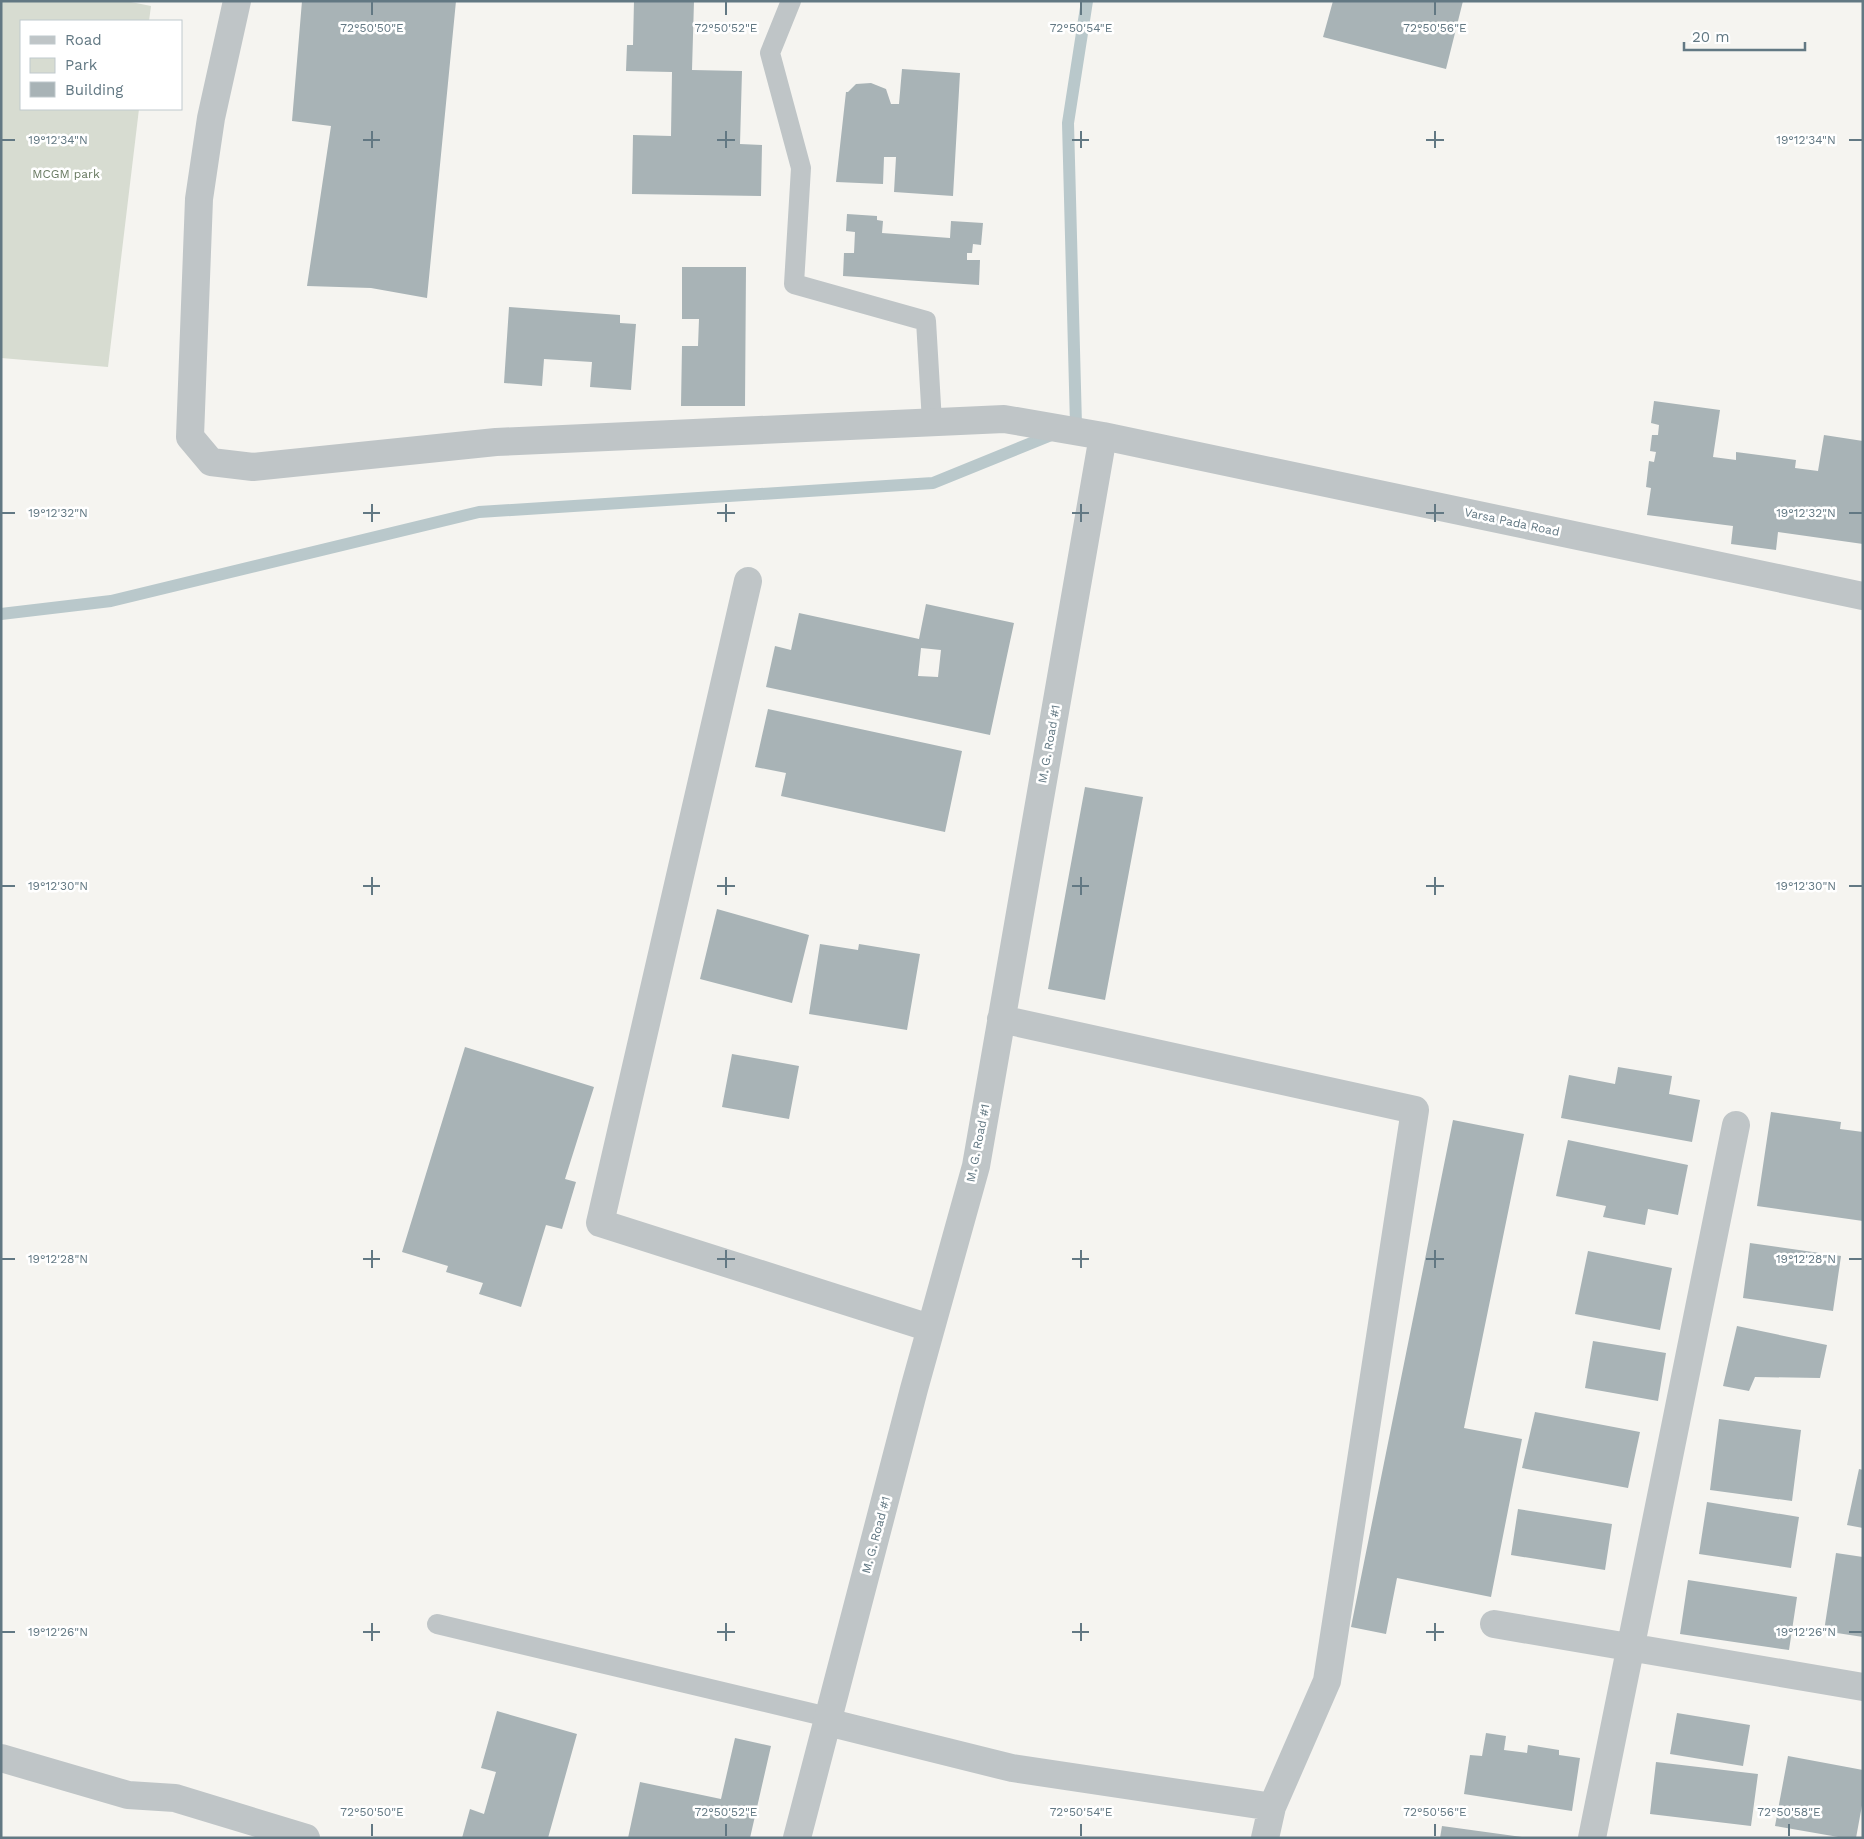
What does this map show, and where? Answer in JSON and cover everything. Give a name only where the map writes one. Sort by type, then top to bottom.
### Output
[{"type":"street","name":"Varsa Pada Road","points":[[237,1],[211,118],[199,199],[190,437],[211,462],[253,467],[496,442],[1004,419],[1103,436],[1863,596]]},
{"type":"street","name":"M. G. Road #1","points":[[797,1838],[930,1328],[976,1166],[1103,436]]},
{"type":"street","points":[[748,580],[600,1222],[930,1328]]},
{"type":"street","points":[[1001,1019],[1415,1110],[1327,1680],[1272,1807],[1265,1838]]},
{"type":"street","points":[[1592,1838],[1736,1124]]},
{"type":"street","points":[[1494,1624],[1863,1687]]},
{"type":"street","points":[[828,1720],[1012,1768],[1272,1807]]},
{"type":"street","points":[[1,1758],[128,1795],[175,1798],[306,1838]]},
{"type":"lane","points":[[791,1],[770,53],[802,168],[794,284],[926,321],[932,422]]},
{"type":"lane","points":[[437,1624],[828,1720]]},
{"type":"green space","name":"MCGM park","points":[[1,1],[126,1],[151,6],[149,20],[20,20],[20,110],[139,110],[108,367],[1,358]]},
{"type":"building","points":[[302,1],[456,1],[427,298],[371,288],[307,286],[331,126],[292,121]]},
{"type":"building","points":[[634,1],[694,1],[692,70],[742,71],[740,144],[762,145],[761,196],[632,194],[633,135],[671,136],[672,72],[626,71],[627,45],[633,45]]},
{"type":"building","points":[[1333,1],[1463,1],[1446,69],[1323,37]]},
{"type":"building","points":[[902,69],[960,73],[953,196],[894,192],[896,157],[884,157],[883,184],[836,182],[846,92],[856,84],[871,83],[886,89],[891,104],[899,104]]},
{"type":"building","points":[[847,214],[877,216],[877,220],[883,221],[882,233],[950,238],[951,221],[983,223],[981,245],[973,244],[972,253],[967,253],[967,260],[980,260],[979,285],[843,276],[844,253],[854,253],[855,232],[846,231]]},
{"type":"building","points":[[682,267],[746,267],[745,406],[681,406],[682,346],[698,346],[699,319],[682,319]]},
{"type":"building","points":[[509,307],[620,315],[620,323],[636,324],[631,390],[590,387],[592,362],[544,359],[542,386],[504,383]]},
{"type":"building","points":[[1654,401],[1720,410],[1713,457],[1736,460],[1736,452],[1796,460],[1795,468],[1818,471],[1824,435],[1863,441],[1863,544],[1778,532],[1776,550],[1731,544],[1733,526],[1647,515],[1651,488],[1646,487],[1649,461],[1654,462],[1656,452],[1650,451],[1652,435],[1658,435],[1659,425],[1651,423]]},
{"type":"building","points":[[926,604],[1014,623],[990,735],[766,687],[775,646],[791,650],[799,613],[919,639]],"holes":[[[921,648],[941,650],[938,677],[918,676]]]},
{"type":"building","points":[[768,709],[962,751],[945,832],[781,796],[786,773],[755,767]]},
{"type":"building","points":[[1085,787],[1143,797],[1105,1000],[1048,989]]},
{"type":"building","points":[[717,909],[809,935],[792,1003],[700,979]]},
{"type":"building","points":[[820,944],[858,950],[859,944],[920,954],[907,1030],[809,1014]]},
{"type":"building","points":[[465,1047],[594,1087],[565,1179],[576,1182],[562,1229],[546,1225],[521,1307],[479,1294],[483,1283],[446,1272],[448,1266],[402,1252]]},
{"type":"building","points":[[732,1054],[799,1066],[789,1119],[722,1107]]},
{"type":"building","points":[[1618,1067],[1672,1076],[1669,1094],[1700,1100],[1692,1142],[1561,1118],[1569,1075],[1615,1084]]},
{"type":"building","points":[[1771,1112],[1841,1122],[1840,1129],[1863,1132],[1863,1221],[1757,1206]]},
{"type":"building","points":[[1453,1120],[1524,1134],[1464,1428],[1522,1439],[1491,1597],[1397,1578],[1386,1634],[1351,1627]]},
{"type":"building","points":[[1568,1140],[1688,1165],[1678,1215],[1648,1209],[1645,1225],[1603,1217],[1606,1206],[1556,1196]]},
{"type":"building","points":[[1750,1243],[1841,1256],[1833,1311],[1743,1298]]},
{"type":"building","points":[[1588,1251],[1672,1268],[1660,1330],[1575,1314]]},
{"type":"building","points":[[1737,1326],[1827,1345],[1820,1378],[1755,1377],[1749,1391],[1723,1386]]},
{"type":"building","points":[[1593,1341],[1666,1353],[1658,1401],[1585,1388]]},
{"type":"building","points":[[1535,1412],[1640,1432],[1628,1488],[1522,1468]]},
{"type":"building","points":[[1719,1419],[1801,1430],[1792,1501],[1710,1490]]},
{"type":"building","points":[[1859,1469],[1863,1470],[1863,1528],[1847,1525]]},
{"type":"building","points":[[1707,1502],[1799,1517],[1791,1568],[1699,1554]]},
{"type":"building","points":[[1518,1509],[1612,1524],[1605,1570],[1511,1555]]},
{"type":"building","points":[[1836,1553],[1863,1557],[1863,1637],[1824,1631]]},
{"type":"building","points":[[1688,1580],[1797,1597],[1789,1650],[1680,1634]]},
{"type":"building","points":[[497,1711],[577,1734],[548,1838],[462,1838],[470,1809],[484,1814],[496,1772],[481,1768]]},
{"type":"building","points":[[1677,1713],[1750,1725],[1743,1766],[1670,1754]]},
{"type":"building","points":[[1486,1733],[1506,1736],[1504,1750],[1527,1753],[1528,1745],[1559,1750],[1559,1755],[1580,1758],[1572,1811],[1464,1794],[1470,1755],[1482,1756]]},
{"type":"building","points":[[735,1738],[771,1746],[750,1838],[628,1838],[640,1782],[721,1799]]},
{"type":"building","points":[[1788,1756],[1863,1770],[1863,1800],[1856,1838],[1844,1838],[1775,1826]]},
{"type":"building","points":[[1656,1762],[1758,1774],[1751,1826],[1650,1814]]},
{"type":"building","points":[[1442,1826],[1522,1837],[1522,1838],[1440,1838]]},
{"type":"waterway","points":[[1,614],[111,601],[479,512],[933,483],[1076,425],[1068,123],[1087,1]]}]
